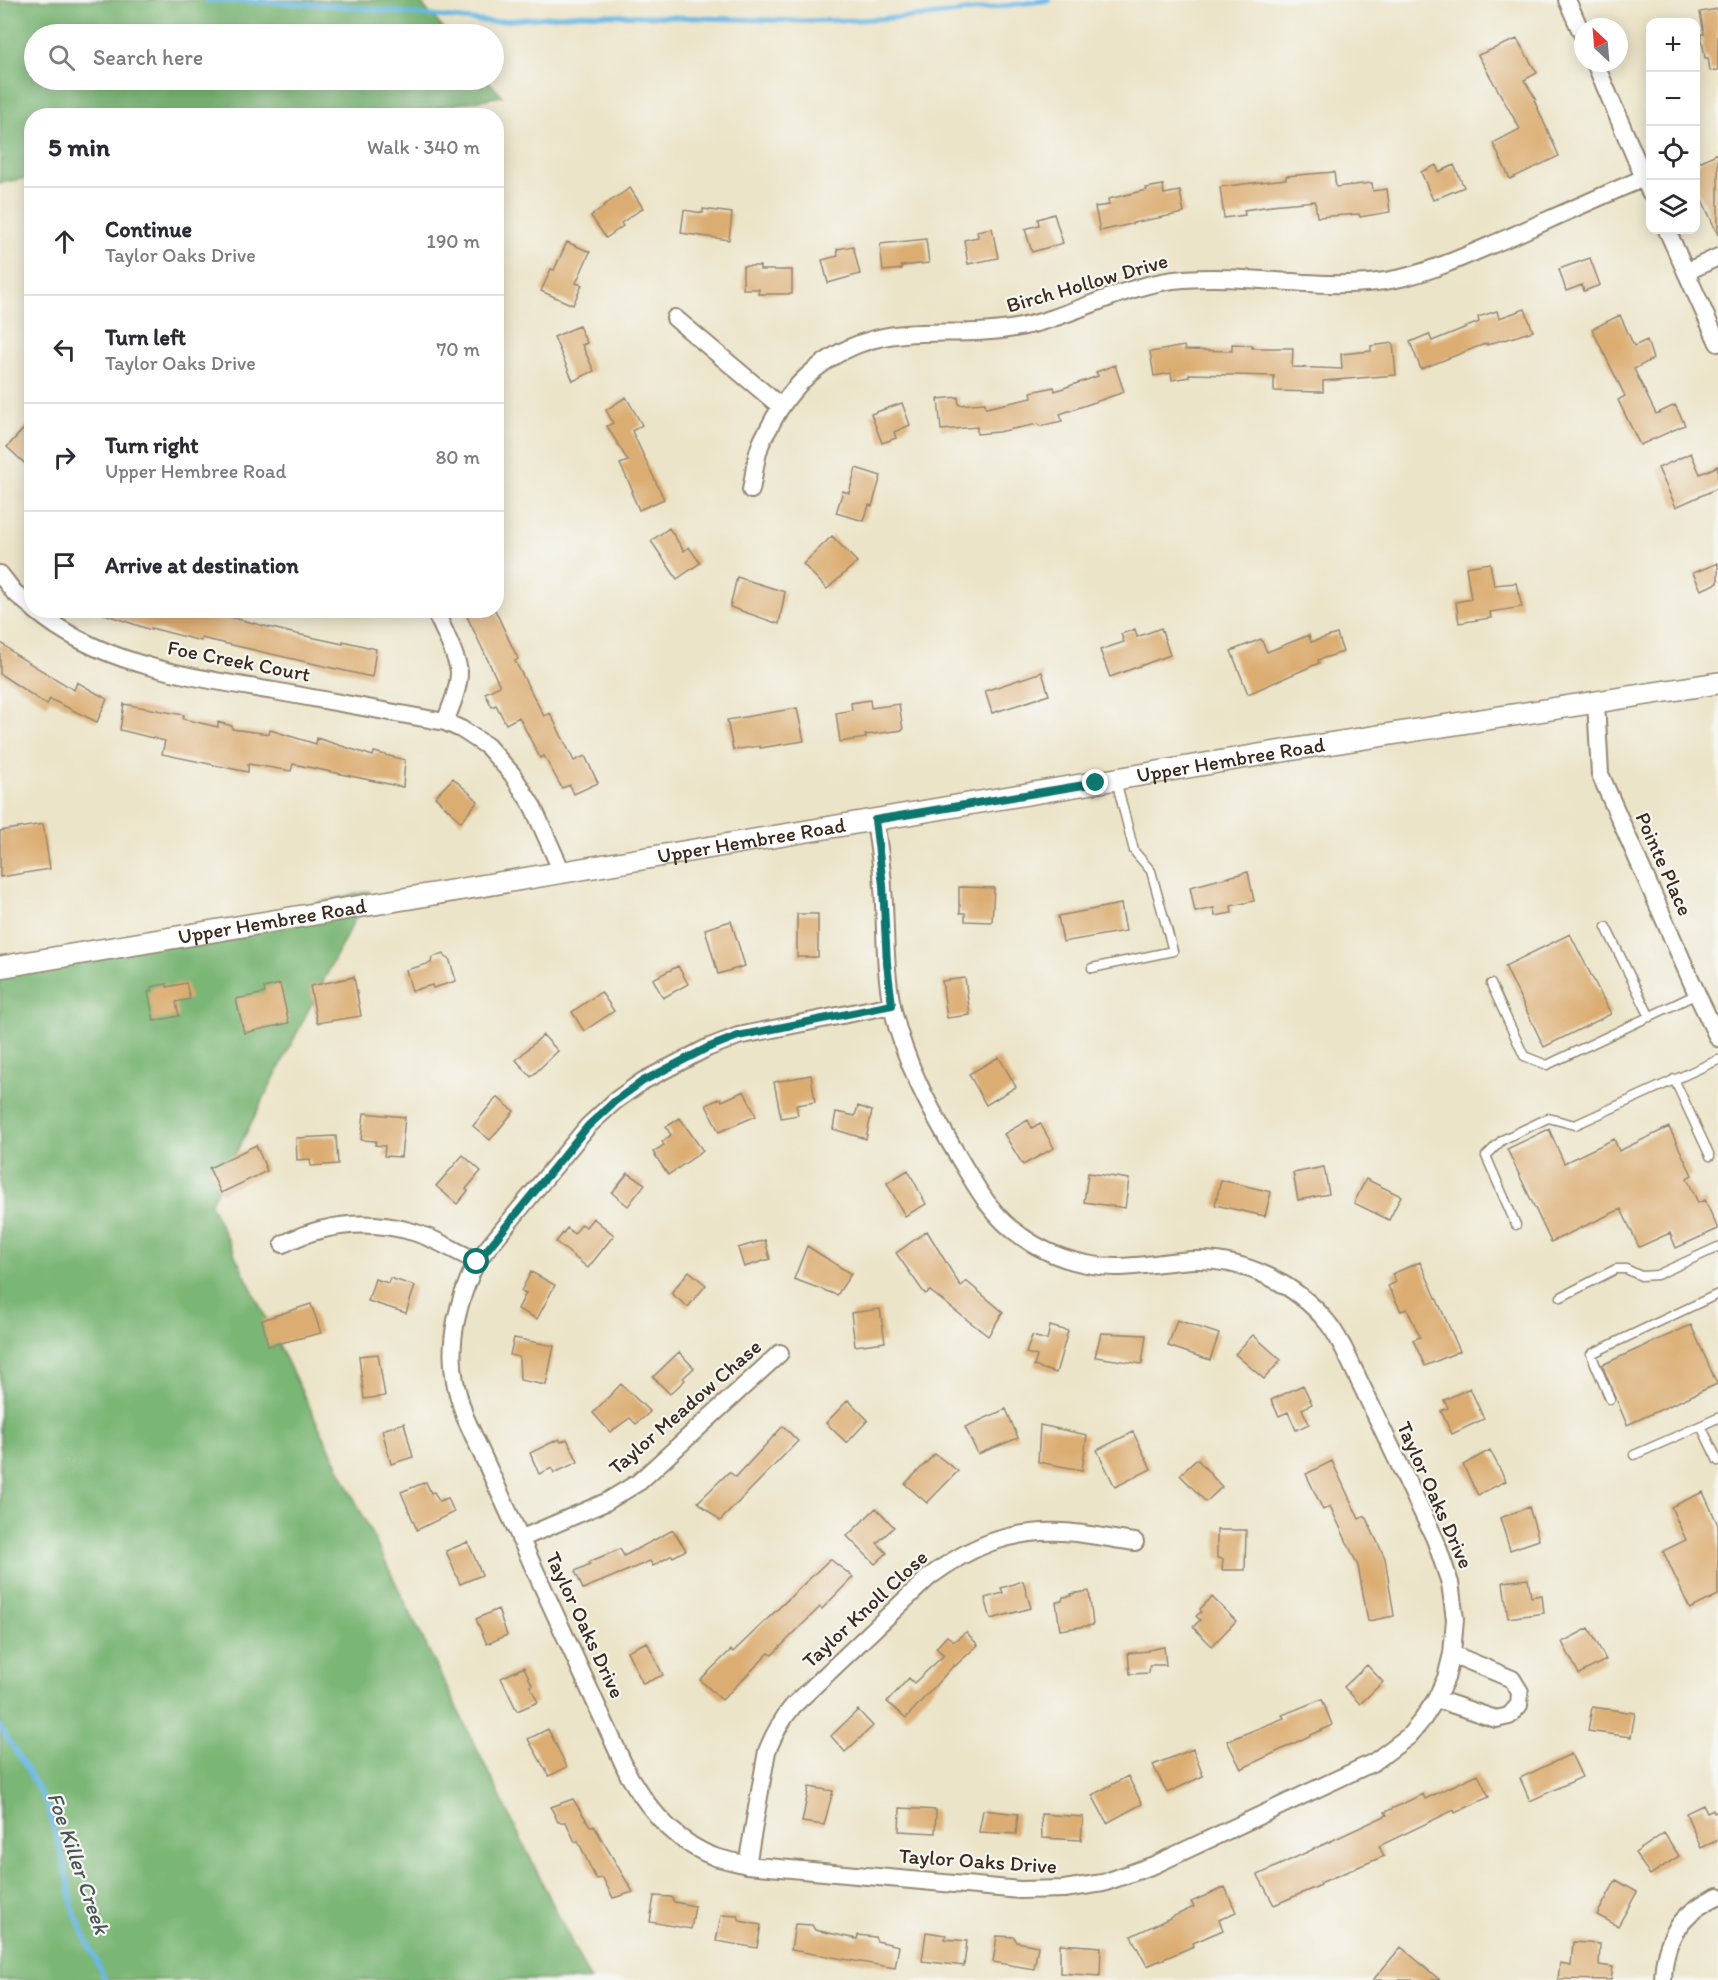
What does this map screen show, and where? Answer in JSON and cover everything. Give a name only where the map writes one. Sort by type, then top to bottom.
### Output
[{"type":"street","points":[[1567,0],[1575,18]]},
{"type":"street","points":[[1599,72],[1646,183]]},
{"type":"street","name":"Birch Hollow Drive","points":[[751,490],[760,446],[780,406],[799,383],[820,364],[848,349],[874,339],[903,334],[980,333],[1015,328],[1046,320],[1142,287],[1181,279],[1216,278],[1344,284],[1400,278],[1450,263],[1646,185]]},
{"type":"street","points":[[1669,234],[1718,343]]},
{"type":"street","points":[[1686,272],[1718,257]]},
{"type":"street","points":[[675,318],[780,406]]},
{"type":"street","points":[[0,574],[24,600]]},
{"type":"street","name":"Foe Creek Court","points":[[46,618],[94,647],[168,672],[445,722],[461,729],[487,746],[512,774],[533,807],[562,872]]},
{"type":"street","points":[[438,618],[459,671],[454,700],[445,722]]},
{"type":"street","name":"Upper Hembree Road","points":[[0,967],[1116,779],[1718,682]]},
{"type":"street","name":"Pointe Place","points":[[1596,702],[1600,774],[1696,994],[1718,1038]]},
{"type":"street","name":"Taylor Oaks Drive","points":[[875,820],[883,885],[887,964],[892,1005],[908,1060],[931,1112],[984,1200],[1001,1220],[1020,1236],[1056,1256],[1093,1265],[1120,1266],[1198,1260],[1234,1264],[1272,1278],[1306,1300],[1327,1323],[1344,1349],[1434,1539],[1450,1583],[1455,1619],[1452,1654],[1446,1678],[1436,1699],[1409,1736],[1374,1762],[1154,1865],[1103,1883],[1064,1889],[1020,1890],[747,1865],[713,1856],[687,1842],[663,1824],[642,1799],[629,1776],[465,1418],[454,1380],[452,1352],[455,1324],[466,1282],[477,1262],[588,1126],[615,1101],[643,1081],[707,1048],[738,1036],[892,1005]]},
{"type":"street","points":[[283,1244],[320,1229],[354,1224],[379,1224],[416,1233],[477,1262]]},
{"type":"street","name":"Taylor Meadow Chase","points":[[520,1539],[606,1502],[639,1482],[780,1353]]},
{"type":"street","name":"Taylor Knoll Close","points":[[747,1865],[767,1751],[783,1718],[929,1577],[954,1558],[981,1545],[1023,1533],[1062,1532],[1135,1542]]},
{"type":"street","points":[[1436,1699],[1496,1719],[1509,1716],[1519,1705],[1520,1692],[1512,1679],[1452,1654]]},
{"type":"street","points":[[1663,1980],[1666,1952],[1679,1925],[1692,1911],[1718,1896]]},
{"type":"lane","points":[[1092,968],[1173,951],[1151,871],[1134,851],[1116,779]]},
{"type":"lane","points":[[1606,927],[1650,1017]]},
{"type":"lane","points":[[1491,984],[1524,1056],[1547,1065],[1696,994]]},
{"type":"lane","points":[[1516,1225],[1486,1156],[1502,1140],[1548,1118],[1575,1125],[1718,1060]]},
{"type":"lane","points":[[1674,1079],[1710,1156]]},
{"type":"lane","points":[[1561,1297],[1616,1269],[1626,1269],[1641,1276],[1657,1275],[1718,1247]]},
{"type":"lane","points":[[1610,1399],[1591,1354],[1718,1294]]},
{"type":"lane","points":[[1634,1455],[1718,1418]]},
{"type":"lane","points":[[1701,1426],[1718,1461]]},
{"type":"green space","points":[[0,0],[418,0],[439,24],[24,24],[24,90],[496,90],[502,96],[435,108],[24,108],[24,178],[0,183]]},
{"type":"green space","points":[[369,891],[210,1204],[590,1980],[0,1980],[0,970],[2,974]]},
{"type":"building","points":[[1718,9],[1718,70],[1710,71],[1708,58],[1705,58],[1700,12]]},
{"type":"building","points":[[1517,39],[1537,73],[1524,80],[1536,99],[1534,100],[1559,156],[1510,179],[1493,143],[1520,129],[1478,55]]},
{"type":"building","points":[[1718,153],[1718,235],[1700,195],[1700,162]]},
{"type":"building","points":[[1436,165],[1439,172],[1454,165],[1464,187],[1433,200],[1421,172]]},
{"type":"building","points":[[1334,172],[1336,187],[1372,183],[1373,191],[1387,189],[1390,212],[1360,217],[1359,214],[1317,217],[1315,201],[1244,210],[1245,215],[1224,218],[1220,187],[1286,179],[1286,176]]},
{"type":"building","points":[[1163,185],[1164,194],[1180,191],[1184,213],[1100,231],[1095,207],[1109,205],[1108,199]]},
{"type":"building","points":[[630,188],[643,208],[621,223],[623,226],[606,238],[591,216]]},
{"type":"building","points":[[703,209],[732,213],[729,240],[681,233],[684,210],[703,213]]},
{"type":"building","points":[[1054,214],[1063,243],[1032,252],[1025,229],[1039,225],[1038,219]]},
{"type":"building","points":[[992,228],[998,258],[968,264],[964,240],[978,237],[977,231]]},
{"type":"building","points":[[926,239],[929,263],[901,266],[902,269],[883,271],[880,244]]},
{"type":"building","points":[[567,242],[590,252],[576,283],[582,285],[573,305],[541,291]]},
{"type":"building","points":[[853,246],[860,274],[828,283],[822,260],[838,256],[837,249]]},
{"type":"building","points":[[1590,258],[1600,285],[1584,291],[1582,285],[1566,291],[1559,269]]},
{"type":"building","points":[[743,266],[760,266],[760,270],[792,270],[792,294],[758,294],[759,289],[743,289]]},
{"type":"building","points":[[1525,309],[1533,331],[1487,345],[1487,343],[1421,369],[1410,342],[1429,334],[1432,341],[1479,322],[1478,317],[1497,311],[1499,318]]},
{"type":"building","points":[[1620,315],[1634,346],[1647,340],[1653,359],[1634,369],[1656,414],[1675,405],[1685,425],[1640,445],[1618,400],[1625,396],[1592,329]]},
{"type":"building","points":[[579,326],[587,343],[582,345],[594,371],[573,381],[554,337]]},
{"type":"building","points":[[1393,343],[1396,375],[1323,381],[1323,392],[1274,391],[1274,376],[1189,374],[1189,377],[1172,380],[1171,373],[1154,376],[1150,352],[1184,346],[1185,350],[1232,351],[1232,344],[1252,345],[1252,348],[1293,348],[1292,367],[1342,369],[1341,354],[1371,351],[1371,346]]},
{"type":"building","points":[[1115,365],[1124,392],[1060,414],[1062,421],[977,434],[977,427],[941,430],[938,399],[958,397],[959,405],[985,403],[986,408],[1032,398],[1031,392],[1054,387],[1055,391],[1098,376],[1096,372]]},
{"type":"building","points":[[626,397],[642,425],[632,431],[664,499],[639,510],[620,464],[628,461],[607,426],[613,423],[606,410]]},
{"type":"building","points":[[902,403],[910,425],[894,432],[896,438],[882,443],[871,414]]},
{"type":"building","points":[[24,429],[24,463],[7,447]]},
{"type":"building","points":[[1691,453],[1700,474],[1718,466],[1718,488],[1676,507],[1658,468]]},
{"type":"building","points":[[856,468],[881,476],[872,506],[869,505],[864,521],[836,513],[843,491],[849,493]]},
{"type":"building","points":[[669,528],[684,551],[689,547],[700,563],[677,579],[651,541]]},
{"type":"building","points":[[832,536],[857,562],[827,589],[803,564]]},
{"type":"building","points":[[1490,563],[1494,585],[1516,583],[1522,607],[1490,612],[1491,618],[1459,623],[1456,602],[1471,599],[1466,567]]},
{"type":"building","points":[[1718,563],[1718,583],[1701,590],[1693,573]]},
{"type":"building","points":[[737,577],[785,592],[779,624],[730,607]]},
{"type":"building","points":[[116,618],[234,618],[343,644],[343,641],[376,649],[372,677],[201,638],[201,641],[151,628],[151,630]]},
{"type":"building","points":[[468,618],[499,618],[518,659],[515,661],[544,716],[550,713],[574,761],[585,756],[598,783],[574,794],[570,785],[562,788],[544,756],[540,758],[519,717],[506,724],[496,705],[492,707],[485,693],[500,686]]},
{"type":"building","points":[[1161,628],[1170,655],[1110,677],[1100,650],[1124,642],[1121,634],[1135,629],[1137,637]]},
{"type":"building","points":[[1337,634],[1343,652],[1318,660],[1319,663],[1248,694],[1231,651],[1261,639],[1267,652],[1309,635],[1311,642]]},
{"type":"building","points":[[0,642],[16,655],[74,690],[77,682],[107,699],[97,722],[50,699],[47,705],[0,674]]},
{"type":"building","points":[[1042,672],[1049,695],[992,713],[985,691]]},
{"type":"building","points":[[870,700],[871,708],[899,704],[903,730],[865,735],[866,738],[840,742],[836,713],[852,710],[851,703]]},
{"type":"building","points":[[124,704],[184,715],[183,719],[218,727],[218,722],[232,726],[232,729],[269,734],[270,730],[316,744],[317,738],[373,756],[374,752],[405,760],[403,787],[293,764],[291,771],[248,764],[248,772],[162,754],[165,741],[120,730]]},
{"type":"building","points":[[797,708],[804,741],[733,750],[727,720]]},
{"type":"building","points":[[453,778],[478,801],[461,822],[435,797]]},
{"type":"building","points":[[43,824],[50,869],[0,877],[0,831]]},
{"type":"building","points":[[1248,872],[1254,901],[1231,906],[1232,913],[1215,916],[1214,908],[1195,912],[1190,887]]},
{"type":"building","points":[[959,887],[994,888],[992,922],[965,921],[965,913],[960,913]]},
{"type":"building","points":[[1121,904],[1126,931],[1063,942],[1058,916]]},
{"type":"building","points":[[797,914],[818,914],[818,957],[797,957]]},
{"type":"building","points":[[731,921],[745,966],[718,974],[705,929]]},
{"type":"building","points":[[1570,934],[1611,1014],[1544,1047],[1505,966]]},
{"type":"building","points":[[444,954],[446,958],[449,958],[456,981],[412,991],[406,970],[431,963],[432,957]]},
{"type":"building","points":[[678,966],[688,984],[663,998],[653,979]]},
{"type":"building","points":[[354,977],[361,1016],[317,1023],[310,986]]},
{"type":"building","points":[[965,978],[970,1015],[947,1018],[942,981]]},
{"type":"building","points":[[186,983],[190,999],[176,1002],[179,1016],[154,1021],[148,992],[152,991],[151,987],[167,984],[167,987]]},
{"type":"building","points":[[280,984],[289,1023],[244,1033],[236,999],[265,993],[264,988]]},
{"type":"building","points":[[601,992],[614,1011],[584,1031],[572,1012]]},
{"type":"building","points":[[543,1035],[558,1051],[531,1077],[516,1060]]},
{"type":"building","points":[[999,1057],[1016,1087],[986,1105],[969,1074]]},
{"type":"building","points":[[811,1075],[815,1102],[796,1105],[798,1115],[781,1118],[774,1082]]},
{"type":"building","points":[[744,1091],[756,1116],[719,1132],[706,1105]]},
{"type":"building","points":[[497,1097],[514,1111],[490,1140],[473,1126]]},
{"type":"building","points":[[858,1106],[872,1111],[866,1139],[833,1129],[836,1112],[855,1116]]},
{"type":"building","points":[[364,1113],[405,1117],[401,1157],[384,1156],[385,1146],[375,1145],[376,1141],[361,1140]]},
{"type":"building","points":[[680,1118],[703,1151],[668,1175],[653,1152],[664,1145],[662,1142],[671,1135],[666,1127]]},
{"type":"building","points":[[1028,1120],[1032,1128],[1040,1123],[1054,1148],[1023,1165],[1004,1134]]},
{"type":"building","points":[[1669,1127],[1692,1175],[1687,1178],[1698,1203],[1705,1200],[1718,1229],[1676,1248],[1670,1233],[1639,1247],[1621,1209],[1551,1242],[1507,1149],[1549,1129],[1564,1163],[1614,1139],[1619,1151]]},
{"type":"building","points":[[336,1136],[338,1164],[311,1166],[310,1159],[297,1160],[296,1138]]},
{"type":"building","points":[[256,1145],[267,1171],[221,1193],[209,1168]]},
{"type":"building","points":[[463,1155],[481,1171],[457,1204],[436,1186]]},
{"type":"building","points":[[1324,1167],[1329,1194],[1298,1200],[1293,1173]]},
{"type":"building","points":[[908,1170],[926,1204],[905,1216],[887,1183]]},
{"type":"building","points":[[628,1173],[645,1184],[628,1206],[612,1193]]},
{"type":"building","points":[[1088,1173],[1129,1179],[1125,1208],[1084,1202]]},
{"type":"building","points":[[1366,1179],[1401,1196],[1389,1220],[1354,1203]]},
{"type":"building","points":[[1221,1180],[1271,1192],[1265,1216],[1215,1205]]},
{"type":"building","points":[[593,1218],[614,1235],[588,1268],[556,1242],[567,1228],[574,1234],[582,1224],[586,1227]]},
{"type":"building","points":[[927,1231],[961,1287],[966,1281],[1003,1312],[988,1336],[930,1291],[925,1294],[896,1253]]},
{"type":"building","points":[[765,1240],[770,1259],[744,1267],[738,1248]]},
{"type":"building","points":[[807,1246],[851,1274],[837,1295],[794,1279]]},
{"type":"building","points":[[1420,1262],[1460,1351],[1425,1366],[1413,1340],[1420,1337],[1407,1309],[1401,1311],[1388,1286],[1396,1282],[1392,1274]]},
{"type":"building","points":[[689,1271],[706,1285],[688,1307],[671,1293]]},
{"type":"building","points":[[531,1272],[555,1285],[537,1319],[518,1309],[526,1293],[521,1291]]},
{"type":"building","points":[[390,1278],[415,1286],[406,1313],[368,1301],[375,1279],[388,1283]]},
{"type":"building","points":[[311,1304],[321,1333],[268,1346],[262,1320]]},
{"type":"building","points":[[880,1309],[885,1342],[855,1346],[851,1313]]},
{"type":"building","points":[[1177,1320],[1219,1334],[1210,1360],[1168,1346]]},
{"type":"building","points":[[1691,1325],[1717,1384],[1627,1425],[1602,1365]]},
{"type":"building","points":[[1050,1326],[1068,1331],[1056,1373],[1034,1366],[1037,1356],[1026,1353],[1032,1336],[1047,1340]]},
{"type":"building","points":[[1101,1333],[1146,1335],[1142,1364],[1095,1357]]},
{"type":"building","points":[[1253,1335],[1281,1360],[1264,1379],[1235,1354]]},
{"type":"building","points":[[514,1338],[554,1346],[546,1385],[520,1380],[519,1357],[510,1355]]},
{"type":"building","points":[[679,1352],[694,1368],[670,1394],[653,1377]]},
{"type":"building","points":[[378,1354],[385,1396],[364,1399],[359,1356]]},
{"type":"building","points":[[621,1384],[650,1412],[636,1424],[630,1418],[610,1432],[593,1413]]},
{"type":"building","points":[[1303,1385],[1312,1404],[1302,1409],[1309,1424],[1296,1430],[1288,1412],[1279,1416],[1271,1400]]},
{"type":"building","points":[[1470,1388],[1484,1419],[1452,1434],[1441,1411],[1448,1408],[1444,1400]]},
{"type":"building","points":[[848,1400],[868,1420],[847,1443],[826,1423]]},
{"type":"building","points":[[1006,1409],[1018,1438],[978,1454],[965,1427]]},
{"type":"building","points":[[404,1423],[413,1457],[391,1464],[382,1430]]},
{"type":"building","points":[[1040,1425],[1087,1435],[1082,1470],[1038,1462]]},
{"type":"building","points":[[783,1426],[798,1441],[720,1521],[698,1502],[729,1472],[736,1477]]},
{"type":"building","points":[[1133,1432],[1151,1469],[1115,1487],[1097,1450]]},
{"type":"building","points":[[559,1439],[561,1442],[567,1439],[578,1462],[554,1473],[552,1468],[539,1474],[530,1453]]},
{"type":"building","points":[[1490,1450],[1506,1481],[1478,1495],[1463,1465]]},
{"type":"building","points":[[935,1454],[958,1471],[927,1503],[905,1484]]},
{"type":"building","points":[[1197,1459],[1222,1487],[1206,1502],[1180,1475]]},
{"type":"building","points":[[1332,1461],[1359,1519],[1365,1516],[1385,1558],[1394,1616],[1368,1621],[1358,1566],[1330,1506],[1323,1510],[1306,1474]]},
{"type":"building","points":[[426,1482],[431,1493],[434,1492],[439,1501],[448,1498],[454,1512],[417,1530],[401,1492]]},
{"type":"building","points":[[1703,1492],[1718,1525],[1718,1595],[1690,1609],[1663,1551],[1686,1540],[1671,1507]]},
{"type":"building","points":[[1529,1507],[1539,1540],[1510,1550],[1500,1518]]},
{"type":"building","points":[[876,1508],[894,1527],[877,1543],[887,1553],[875,1564],[847,1536]]},
{"type":"building","points":[[673,1530],[686,1550],[653,1566],[650,1561],[583,1589],[575,1571],[590,1564],[589,1562],[620,1549],[624,1556]]},
{"type":"building","points":[[1217,1530],[1246,1530],[1245,1570],[1222,1570],[1223,1559],[1217,1558]]},
{"type":"building","points":[[468,1542],[482,1575],[460,1584],[446,1551]]},
{"type":"building","points":[[830,1559],[853,1577],[822,1609],[820,1607],[772,1655],[769,1653],[722,1700],[700,1680],[731,1650],[733,1652]]},
{"type":"building","points":[[1528,1579],[1531,1597],[1542,1595],[1544,1613],[1508,1618],[1503,1582]]},
{"type":"building","points":[[1023,1581],[1031,1608],[991,1619],[985,1598],[1003,1593],[1001,1588]]},
{"type":"building","points":[[1089,1591],[1093,1625],[1060,1630],[1056,1602],[1062,1601],[1063,1597],[1071,1596],[1071,1594]]},
{"type":"building","points":[[1212,1597],[1236,1621],[1212,1646],[1193,1627],[1200,1620],[1196,1616],[1201,1612],[1200,1609]]},
{"type":"building","points":[[498,1609],[507,1635],[487,1644],[476,1619]]},
{"type":"building","points":[[1589,1628],[1606,1660],[1579,1674],[1562,1642]]},
{"type":"building","points":[[966,1632],[978,1645],[954,1665],[906,1718],[887,1702],[909,1678],[914,1683],[944,1655],[936,1648],[947,1636],[954,1641]]},
{"type":"building","points":[[647,1642],[663,1675],[643,1684],[627,1651]]},
{"type":"building","points":[[1164,1647],[1166,1665],[1150,1665],[1149,1673],[1130,1674],[1128,1653]]},
{"type":"building","points":[[1367,1665],[1383,1682],[1360,1704],[1344,1687]]},
{"type":"building","points":[[524,1667],[538,1702],[517,1711],[501,1678]]},
{"type":"building","points":[[1322,1699],[1332,1725],[1241,1769],[1227,1741],[1284,1718],[1282,1715]]},
{"type":"building","points":[[1592,1707],[1635,1713],[1631,1737],[1588,1731]]},
{"type":"building","points":[[858,1710],[873,1726],[845,1752],[831,1736]]},
{"type":"building","points":[[548,1729],[567,1767],[549,1776],[528,1739]]},
{"type":"building","points":[[1193,1749],[1203,1776],[1167,1793],[1153,1765]]},
{"type":"building","points":[[1571,1754],[1582,1777],[1530,1801],[1520,1778]]},
{"type":"building","points":[[1478,1774],[1489,1797],[1455,1813],[1454,1810],[1379,1846],[1384,1856],[1274,1905],[1258,1875],[1387,1815],[1385,1812],[1423,1794],[1425,1799]]},
{"type":"building","points":[[1128,1776],[1142,1804],[1107,1823],[1092,1795]]},
{"type":"building","points":[[809,1787],[833,1791],[824,1825],[802,1822]]},
{"type":"building","points":[[573,1799],[590,1826],[594,1826],[633,1892],[613,1898],[603,1878],[596,1879],[566,1822],[558,1822],[551,1807]]},
{"type":"building","points":[[1703,1805],[1707,1813],[1713,1810],[1714,1813],[1718,1811],[1718,1840],[1701,1848],[1686,1813]]},
{"type":"building","points":[[900,1808],[936,1810],[935,1833],[899,1831]]},
{"type":"building","points":[[983,1810],[1018,1814],[1016,1834],[979,1832]]},
{"type":"building","points":[[1041,1814],[1083,1817],[1081,1840],[1042,1838]]},
{"type":"building","points":[[1664,1833],[1679,1856],[1650,1875],[1635,1853]]},
{"type":"building","points":[[1616,1880],[1637,1892],[1618,1926],[1597,1915]]},
{"type":"building","points":[[1225,1887],[1236,1912],[1219,1920],[1223,1930],[1193,1943],[1194,1946],[1147,1966],[1131,1936],[1194,1907],[1191,1902]]},
{"type":"building","points":[[654,1896],[671,1897],[674,1902],[695,1906],[691,1929],[650,1922]]},
{"type":"building","points":[[721,1915],[738,1916],[740,1921],[761,1925],[757,1948],[716,1941]]},
{"type":"building","points":[[795,1924],[812,1925],[815,1930],[857,1939],[858,1935],[875,1937],[877,1941],[899,1946],[895,1968],[791,1950]]},
{"type":"building","points":[[926,1932],[946,1935],[945,1939],[967,1941],[964,1966],[922,1961]]},
{"type":"building","points":[[997,1936],[1014,1937],[1017,1942],[1038,1946],[1034,1969],[993,1962]]},
{"type":"building","points":[[1573,1942],[1600,1944],[1599,1965],[1613,1967],[1611,1980],[1558,1979],[1560,1963],[1571,1965]]},
{"type":"building","points":[[1060,1944],[1101,1947],[1100,1976],[1060,1973]]},
{"type":"building","points":[[1401,1947],[1440,1980],[1373,1980]]},
{"type":"waterway","points":[[205,0],[331,5],[491,22],[582,14],[795,21],[856,20],[928,16],[1049,0]]},
{"type":"waterway","name":"Foe Killer Creek","points":[[0,1727],[47,1805],[65,1866],[74,1912],[105,1980]]},
{"type":"route","points":[[477,1262],[588,1126],[615,1101],[643,1081],[707,1048],[738,1036],[892,1005],[887,964],[883,885],[875,820],[1096,783]]}]
